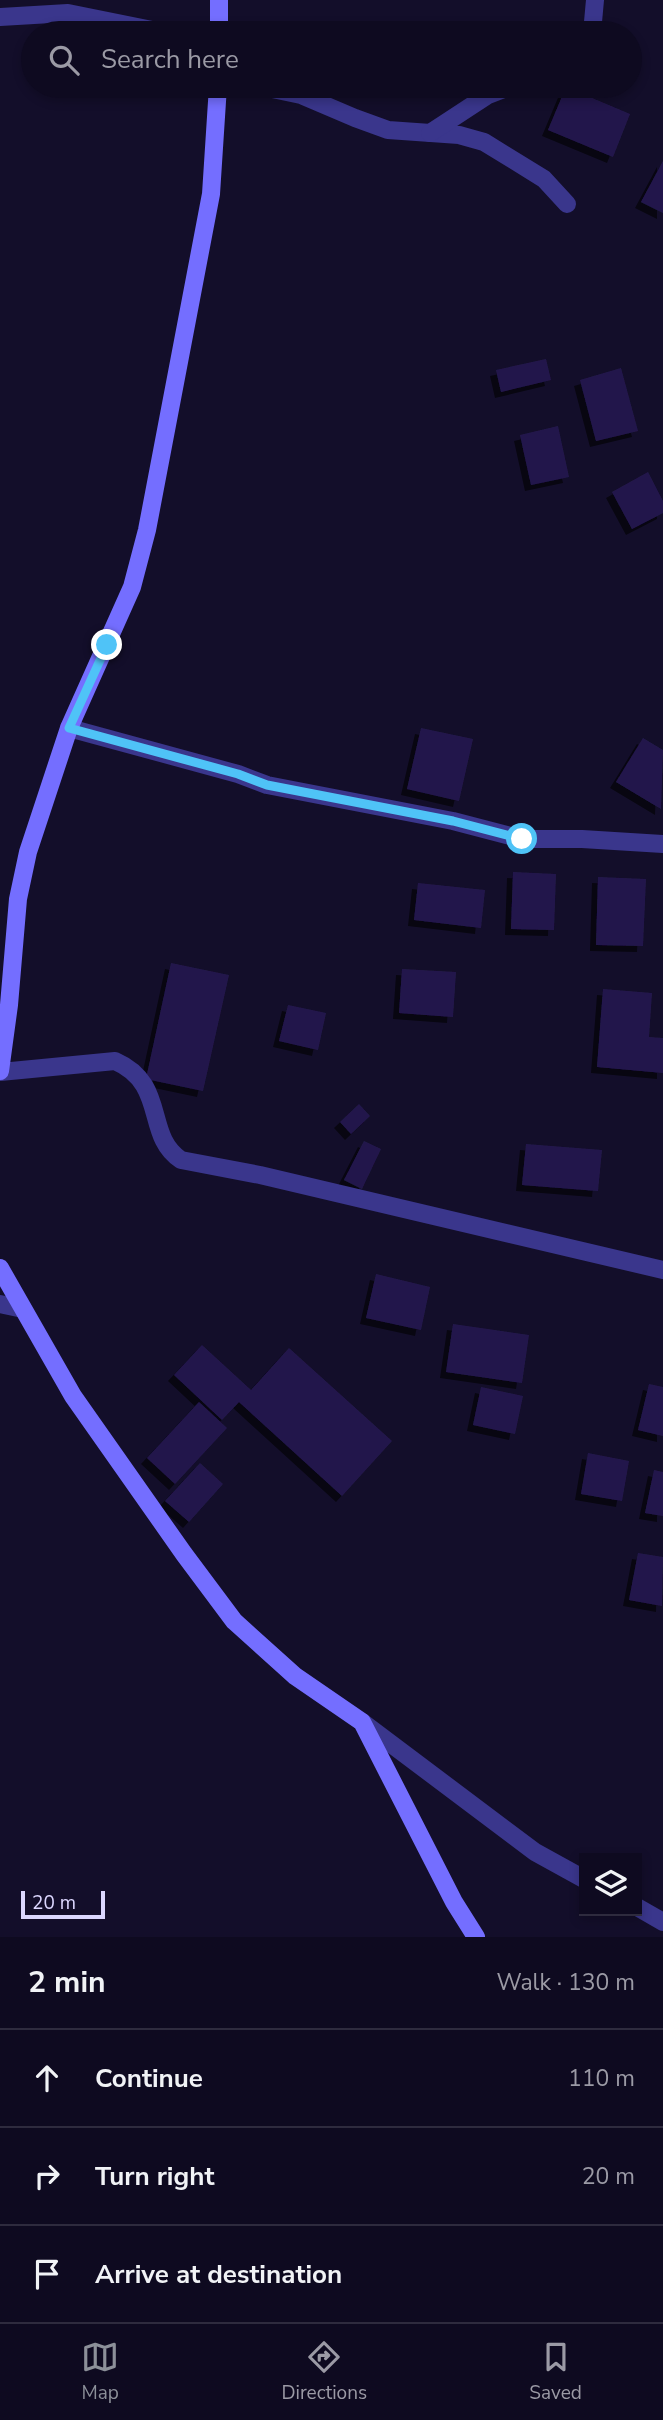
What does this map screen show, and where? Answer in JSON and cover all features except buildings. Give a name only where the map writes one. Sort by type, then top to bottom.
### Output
[{"type":"main road","points":[[219,0],[219,21]]},
{"type":"main road","points":[[0,1072],[25,863],[69,728],[132,587],[147,530],[211,194],[217,98]]},
{"type":"main road","points":[[0,1268],[74,1396],[184,1554],[234,1620],[295,1676],[362,1722],[454,1902],[476,1937]]},
{"type":"street","points":[[594,21],[595,0]]},
{"type":"street","points":[[0,17],[68,13],[108,21]]},
{"type":"street","points":[[308,98],[388,130],[459,135],[484,142],[544,179],[567,204]]},
{"type":"street","points":[[430,133],[483,98]]},
{"type":"street","points":[[69,728],[238,774],[267,785],[453,821],[522,839],[582,839],[663,844]]},
{"type":"street","points":[[0,1072],[115,1061],[130,1068],[145,1082],[164,1140],[172,1154],[181,1160],[260,1175],[663,1270]]},
{"type":"street","points":[[0,1304],[23,1309]]},
{"type":"street","points":[[362,1722],[535,1852],[579,1876]]},
{"type":"street","points":[[642,1910],[663,1922]]},
{"type":"route","points":[[107,645],[69,728],[238,774],[267,785],[453,821],[522,839]]}]
